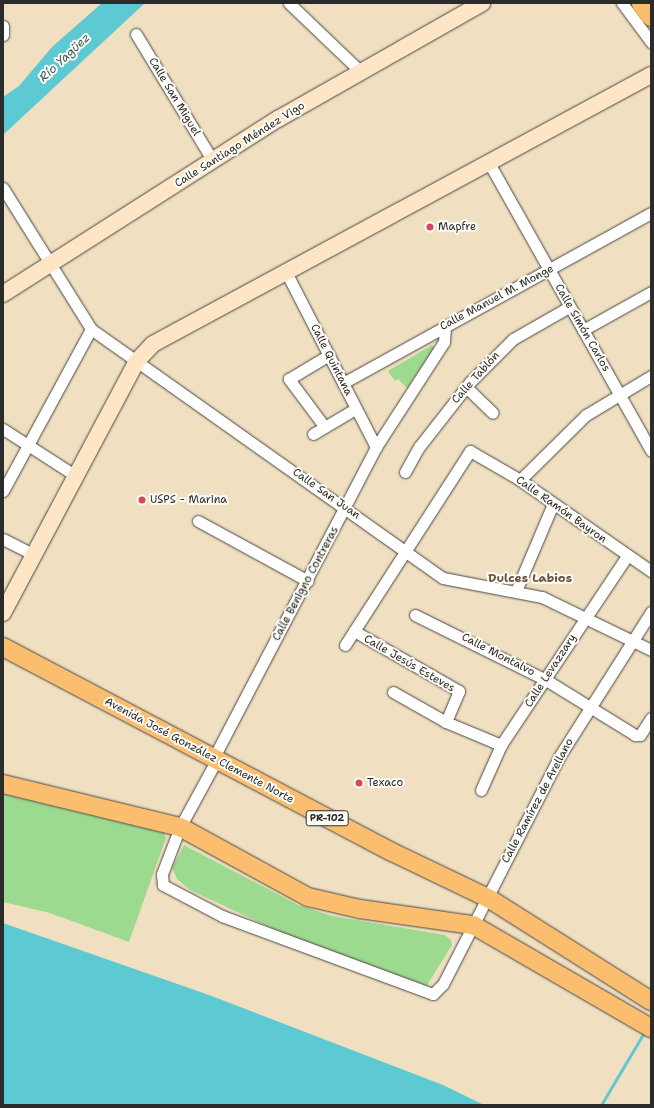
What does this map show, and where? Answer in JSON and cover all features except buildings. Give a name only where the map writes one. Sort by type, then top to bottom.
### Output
[{"type":"highway","points":[[642,3],[651,16]]},
{"type":"main road","name":"Avenida José González Clemente Norte","points":[[3,647],[215,760],[488,898],[648,999]]},
{"type":"main road","points":[[3,784],[180,827],[308,897],[360,910],[473,925],[651,1028]]},
{"type":"street","points":[[289,3],[360,71]]},
{"type":"street","name":"Calle Santiago Méndez Vigo","points":[[3,294],[50,262],[360,71],[482,3]]},
{"type":"street","points":[[622,3],[651,42]]},
{"type":"street","points":[[3,26],[3,35]]},
{"type":"street","name":"Calle San Miguel","points":[[136,34],[213,161]]},
{"type":"street","points":[[3,613],[137,360],[153,344],[489,164],[651,75]]},
{"type":"street","name":"Calle Simón Carlos","points":[[489,164],[651,450]]},
{"type":"street","name":"Calle San Juan","points":[[3,188],[91,329],[137,360],[443,578],[542,597],[633,639],[651,650]]},
{"type":"street","name":"Calle Manuel M. Monge","points":[[343,383],[445,326],[549,271],[651,213]]},
{"type":"street","name":"Calle Quintana","points":[[286,272],[376,447]]},
{"type":"street","points":[[583,330],[651,292]]},
{"type":"street","name":"Calle Tablón","points":[[405,472],[419,447],[466,387],[513,339],[570,307]]},
{"type":"street","name":"Calle Benigno Contreras","points":[[433,994],[222,916],[163,885],[162,874],[180,827],[346,508],[376,447],[444,342],[445,326]]},
{"type":"street","points":[[3,491],[26,445],[91,329]]},
{"type":"street","points":[[324,426],[289,379],[329,355]]},
{"type":"street","points":[[520,480],[586,415],[619,393],[651,376]]},
{"type":"street","points":[[466,387],[493,413]]},
{"type":"street","points":[[312,434],[355,408]]},
{"type":"street","points":[[3,429],[76,476]]},
{"type":"street","name":"Calle Ramón Bayron","points":[[408,552],[470,451],[520,480],[627,556],[651,571]]},
{"type":"street","points":[[516,591],[553,504]]},
{"type":"street","points":[[198,521],[308,581]]},
{"type":"street","points":[[3,539],[34,555]]},
{"type":"street","points":[[345,645],[408,552]]},
{"type":"street","name":"Calle Levazzary","points":[[481,790],[501,745],[546,680],[627,556]]},
{"type":"street","name":"Calle Ramírez de Arellano","points":[[433,994],[443,984],[559,757],[651,612]]},
{"type":"street","name":"Calle Montalvo","points":[[415,615],[546,680],[640,735],[651,718]]},
{"type":"street","name":"Calle Jesús Esteves","points":[[354,631],[458,691],[446,722]]},
{"type":"street","points":[[393,692],[446,722],[501,745]]},
{"type":"green space","points":[[432,345],[434,348],[407,388],[398,379],[395,381],[388,371]]},
{"type":"green space","points":[[3,794],[164,833],[166,838],[129,942],[50,913],[3,902]]},
{"type":"green space","points":[[184,845],[298,905],[332,916],[445,935],[451,940],[452,945],[426,987],[282,933],[190,890],[177,879],[172,868]]},
{"type":"water","name":"Río Yagüez","points":[[102,3],[145,3],[3,135],[3,97],[19,86],[52,47]]},
{"type":"water","points":[[3,923],[209,995],[443,1085],[484,1105],[3,1105]]},
{"type":"waterway","points":[[601,1105],[645,1031]]},
{"type":"place","name":"Mapfre","points":[[430,227]]},
{"type":"place","name":"USPS - Marina","points":[[142,500]]},
{"type":"place","name":"Texaco","points":[[359,783]]},
{"type":"district","name":"Dulces Labios","points":[[530,579]]}]
